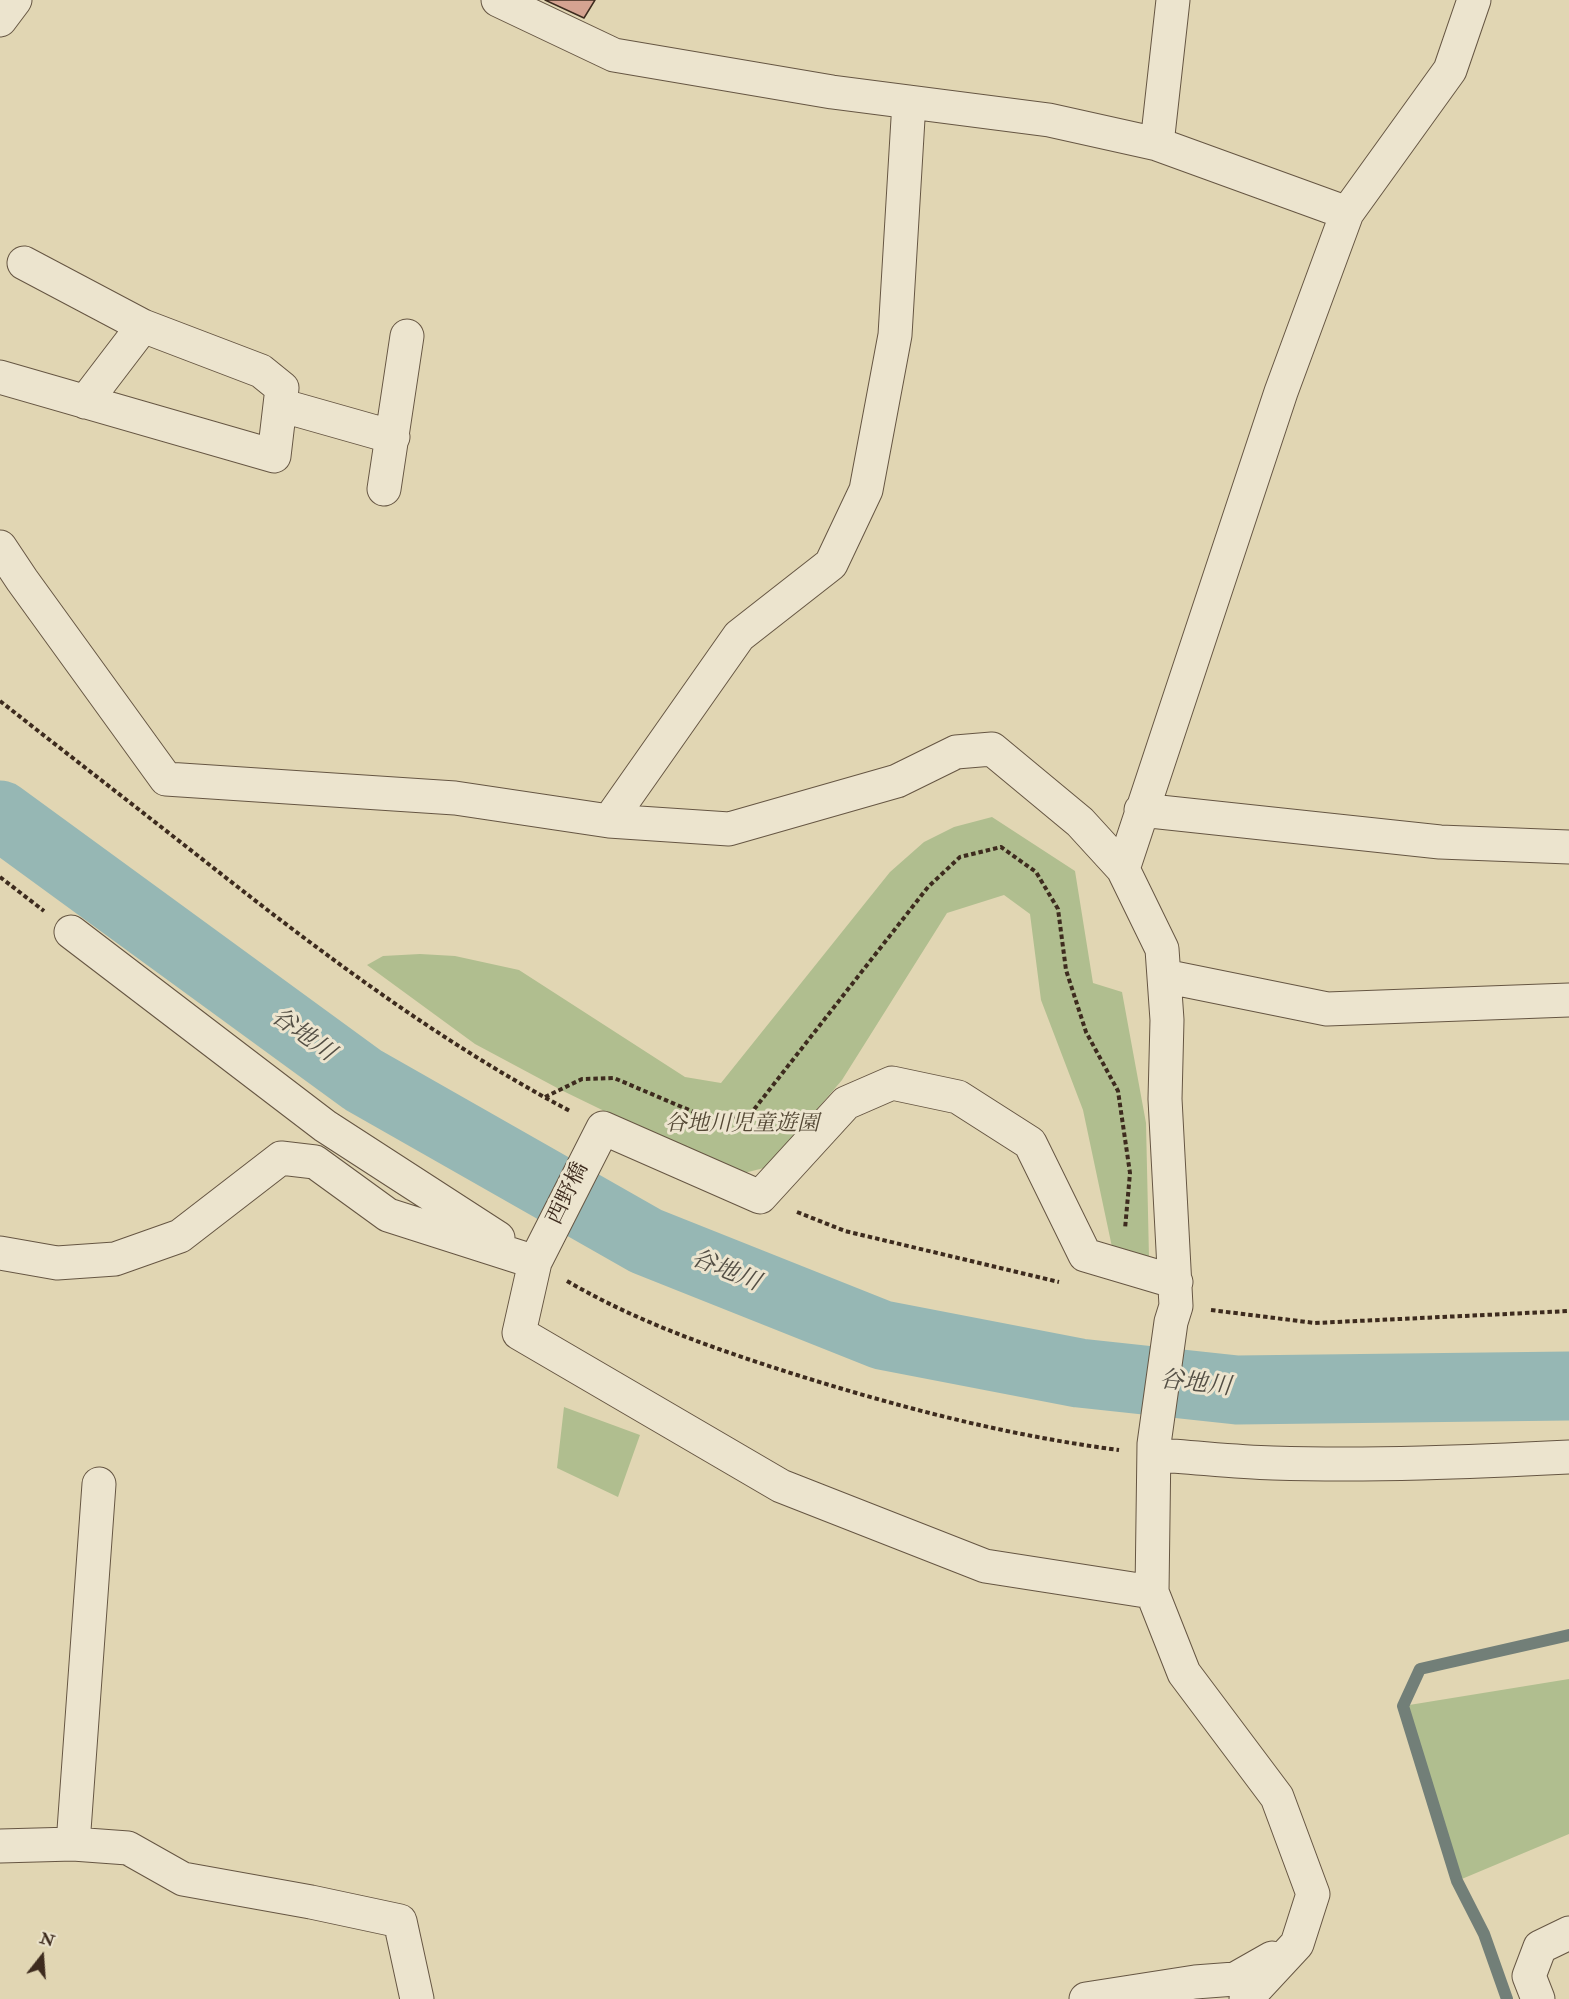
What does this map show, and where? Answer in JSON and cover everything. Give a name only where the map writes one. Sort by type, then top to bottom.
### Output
[{"type":"street","points":[[0,20],[15,0]]},
{"type":"street","points":[[498,0],[614,55],[820,90],[1049,120],[1157,144],[1347,213]]},
{"type":"street","points":[[1157,144],[1173,0]]},
{"type":"street","points":[[1123,869],[1281,392],[1347,213],[1450,70],[1474,0]]},
{"type":"street","points":[[609,821],[739,636],[831,564],[866,490],[895,335],[909,102]]},
{"type":"street","points":[[0,378],[274,456],[282,388],[261,371],[143,326],[24,263]]},
{"type":"street","points":[[85,402],[143,326]]},
{"type":"street","points":[[384,489],[407,336]]},
{"type":"street","points":[[280,405],[393,437]]},
{"type":"street","points":[[0,546],[165,779],[455,798],[609,821],[729,829],[897,781],[956,752],[992,749],[1080,822],[1123,869],[1162,949],[1167,1020],[1165,1099],[1176,1306],[1171,1322],[1155,1449],[1152,1592],[1184,1673],[1277,1797],[1312,1893],[1297,1944],[1246,1999]]},
{"type":"street","points":[[1142,810],[1440,842],[1569,847]]},
{"type":"street","points":[[71,932],[325,1126],[539,1254]]},
{"type":"street","points":[[1164,976],[1327,1009],[1569,1000]]},
{"type":"street","points":[[599,1135],[760,1197],[846,1103],[892,1083],[958,1097],[1030,1143],[1085,1255],[1176,1282]]},
{"type":"street","name":"西野橋","points":[[599,1135],[539,1254],[519,1333],[781,1486],[985,1566],[1152,1592]]},
{"type":"street","points":[[0,1253],[57,1263],[115,1259],[180,1236],[281,1158],[315,1162],[388,1215],[539,1254]]},
{"type":"street","points":[[1155,1449],[1270,1463],[1452,1463],[1569,1457]]},
{"type":"street","points":[[73,1844],[99,1484]]},
{"type":"street","points":[[0,1846],[73,1844],[128,1848],[183,1879],[400,1921],[417,1999]]},
{"type":"street","points":[[1538,1999],[1529,1976],[1540,1947],[1569,1932]]},
{"type":"street","points":[[1086,1999],[1195,1982],[1235,1979],[1297,1944]]},
{"type":"path","points":[[0,701],[299,935],[408,1012],[545,1097],[599,1135]]},
{"type":"path","points":[[545,1097],[582,1079],[614,1078],[696,1113],[726,1122],[752,1112],[928,887],[960,857],[1001,847],[1036,872],[1058,909],[1066,970],[1086,1032],[1118,1091],[1130,1173],[1122,1266]]},
{"type":"path","points":[[0,877],[71,932]]},
{"type":"path","points":[[760,1197],[845,1231],[1068,1284]]},
{"type":"path","points":[[596,1298],[688,1339],[860,1394],[1077,1445]]},
{"type":"path","points":[[1243,1314],[1315,1323],[1569,1311]]},
{"type":"green space","name":"谷地川児童遊園","points":[[992,817],[1075,871],[1093,983],[1122,992],[1146,1123],[1149,1258],[1112,1247],[1083,1110],[1041,1000],[1030,914],[1004,895],[947,913],[842,1080],[768,1167],[736,1175],[561,1090],[475,1044],[367,965],[383,956],[420,954],[455,956],[519,970],[685,1077],[721,1083],[890,872],[924,842],[954,827]]},
{"type":"green space","points":[[564,1407],[640,1435],[618,1497],[557,1468]]},
{"type":"green space","points":[[1569,1679],[1569,1834],[1457,1881],[1403,1706]]},
{"type":"building","points":[[545,0],[595,0],[584,18]]},
{"type":"waterway","name":"谷地川","points":[[0,815],[363,1080],[646,1241],[882,1335],[1079,1373],[1237,1390],[1569,1386]]},
{"type":"waterway","points":[[1507,1999],[1484,1934],[1457,1881],[1403,1706],[1420,1669],[1569,1635]]}]
